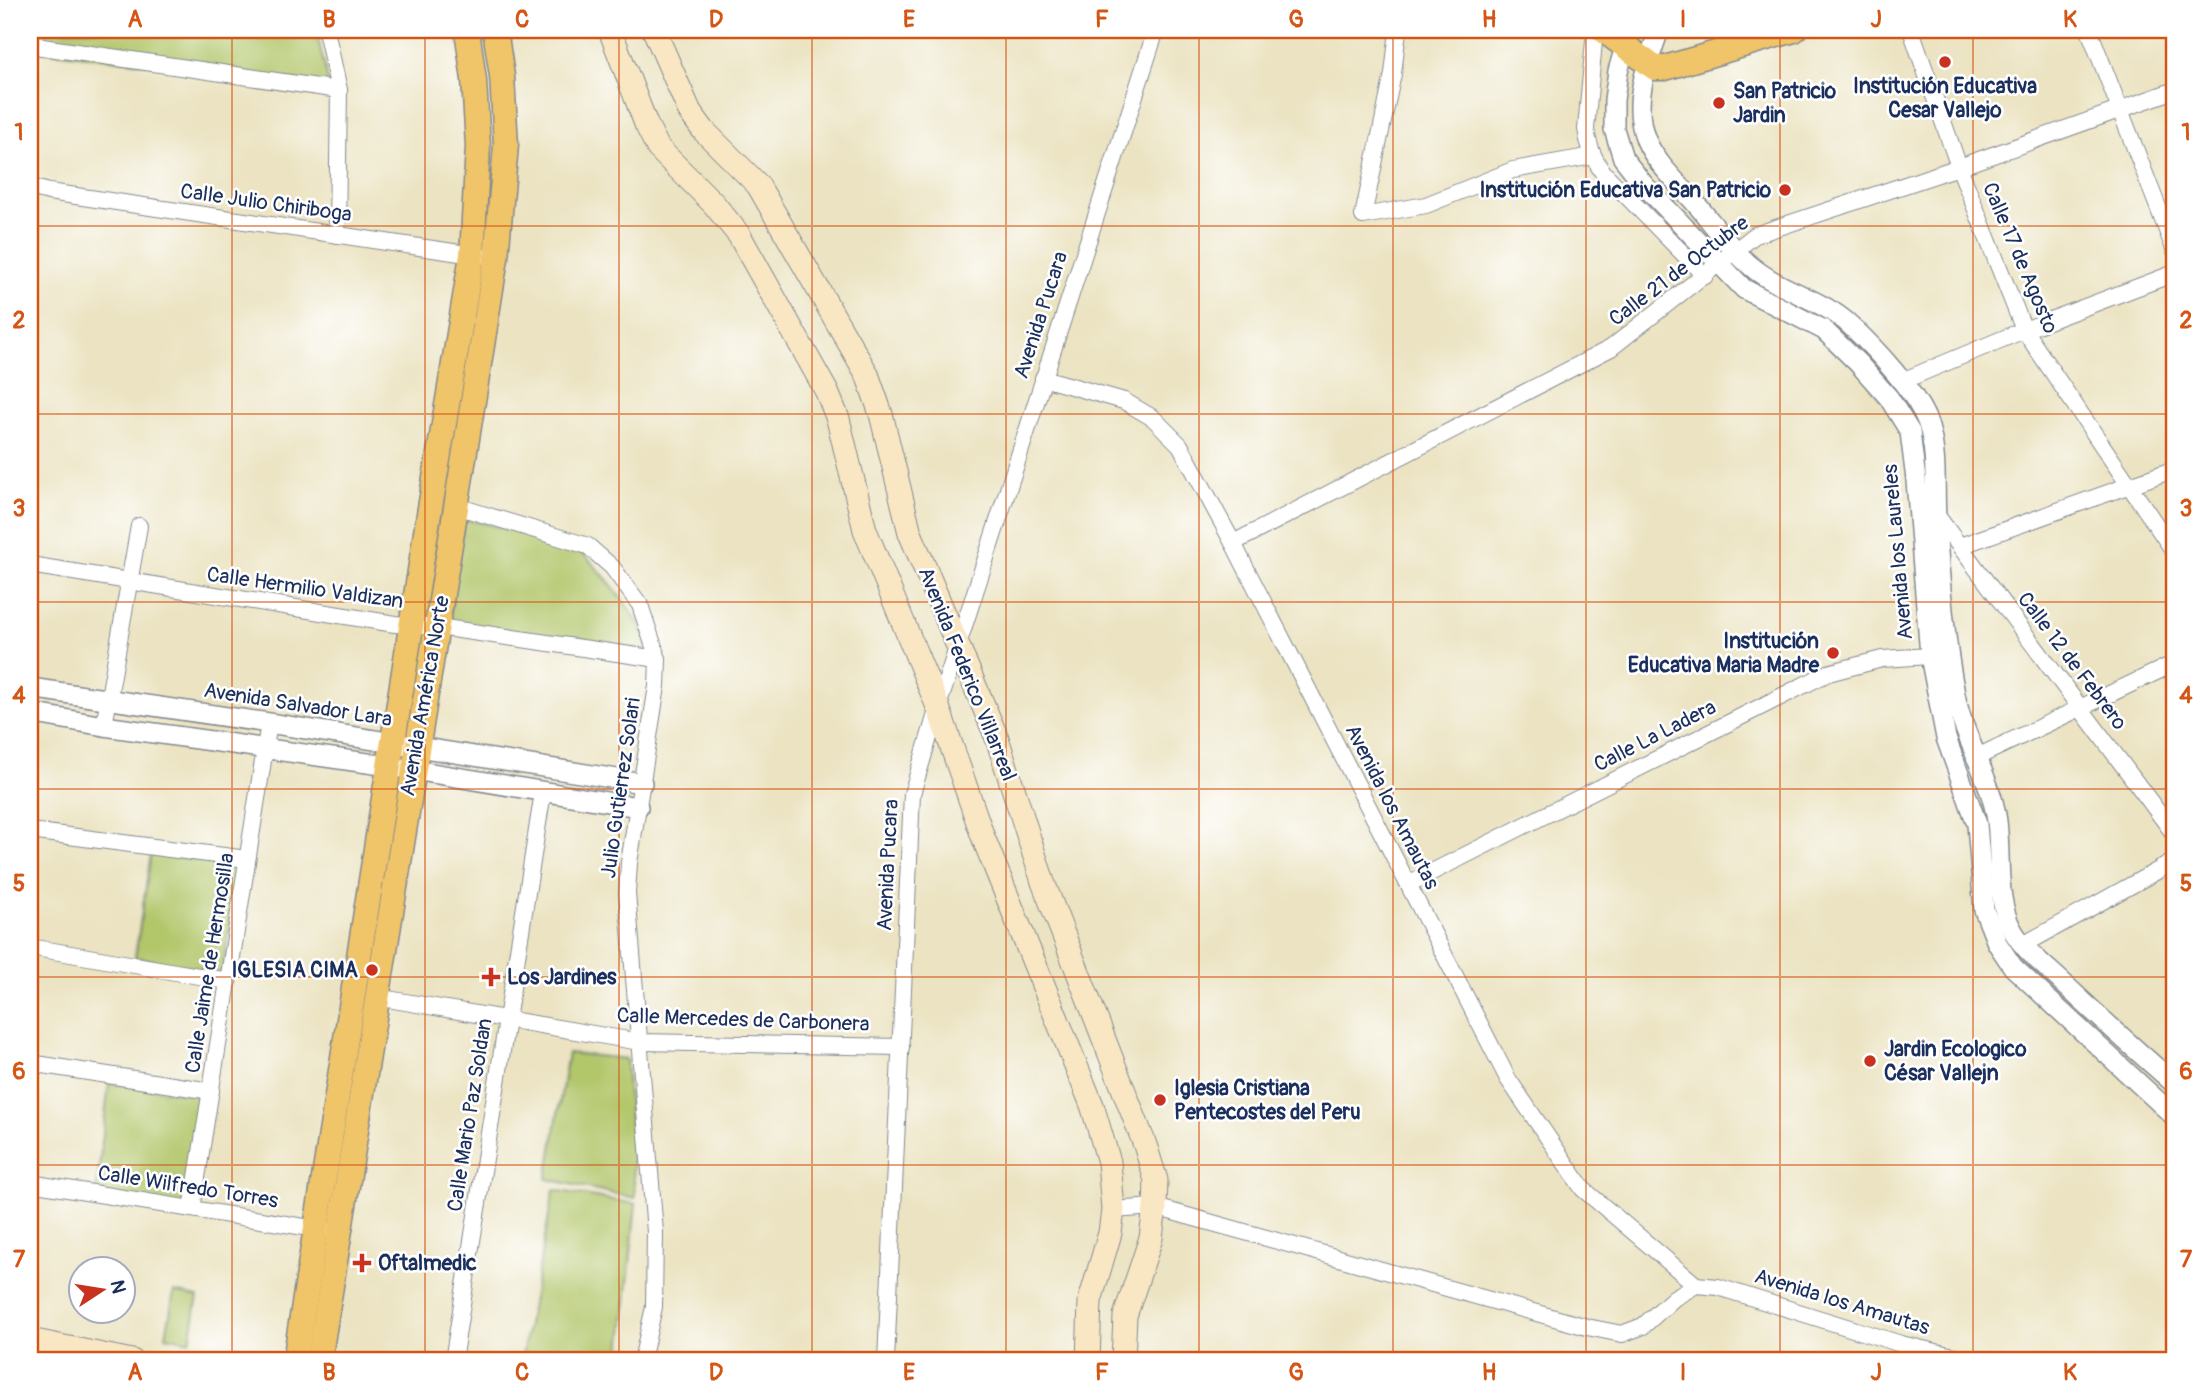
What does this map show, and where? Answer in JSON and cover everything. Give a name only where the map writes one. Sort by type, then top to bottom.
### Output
[{"type":"main road","name":"Avenida América Norte","points":[[319,1361],[328,1230],[403,756],[438,627],[456,506],[484,256],[474,80],[467,30]]},
{"type":"main road","name":"Avenida América Norte","points":[[295,1361],[328,1230],[376,997],[403,756],[411,625],[506,145],[502,76],[495,30]]},
{"type":"main road","name":"Avenida Federico Villarreal","points":[[610,30],[646,124],[659,148],[714,204],[739,235],[827,391],[838,419],[865,530],[937,707],[983,837],[1092,1105],[1109,1162],[1113,1210],[1110,1233],[1090,1301],[1088,1361]]},
{"type":"main road","name":"Avenida Federico Villarreal","points":[[654,30],[690,112],[704,131],[758,185],[867,374],[881,414],[910,533],[997,738],[1043,881],[1145,1145],[1156,1180],[1155,1208],[1151,1238],[1125,1316],[1123,1361]]},
{"type":"main road","points":[[1603,30],[1627,37],[1647,64],[1655,68],[1665,68],[1794,30]]},
{"type":"main road","points":[[478,146],[491,142],[506,145]]},
{"type":"main road","points":[[30,1340],[121,1360]]},
{"type":"street","points":[[326,30],[339,90],[337,235]]},
{"type":"street","name":"Avenida Pucara","points":[[886,1361],[912,794],[937,707],[1156,30]]},
{"type":"street","points":[[1398,30],[1393,74],[1363,216],[1426,205],[1513,170],[1593,156]]},
{"type":"street","points":[[1595,30],[1586,129],[1587,143],[1593,156],[1601,170],[1712,270]]},
{"type":"street","name":"Avenida los Laureles","points":[[1659,30],[1647,64],[1640,99],[1647,142],[1660,161],[1752,267],[1789,292],[1834,313],[1849,324],[1902,381],[1928,423],[1935,470],[1941,600],[1956,698],[1997,819],[1998,870],[2008,921],[2023,945],[2175,1084]]},
{"type":"street","name":"Calle 17 de Agosto","points":[[1911,30],[1959,167],[2024,330],[2175,553]]},
{"type":"street","points":[[2089,30],[2175,251]]},
{"type":"street","name":"Avenida los Laureles","points":[[1627,37],[1614,100],[1614,129],[1623,158],[1712,270],[1824,330],[1889,398],[1910,432],[1930,656],[1946,738],[1977,824],[1984,910],[1997,943],[2012,967],[2175,1117]]},
{"type":"street","points":[[30,43],[55,49],[339,90]]},
{"type":"street","name":"Calle 21 de Octubre","points":[[1233,543],[1611,348],[1755,236],[2175,90]]},
{"type":"street","name":"Calle Julio Chiriboga","points":[[30,187],[484,256]]},
{"type":"street","points":[[1902,381],[2024,330],[2175,273]]},
{"type":"street","name":"Avenida los Amautas","points":[[1043,378],[1124,401],[1153,418],[1180,445],[1508,1079],[1583,1189],[1696,1285],[1718,1287],[1900,1344],[1976,1361]]},
{"type":"street","points":[[1960,546],[2175,469]]},
{"type":"street","name":"Julio Gutierrez Solari","points":[[456,506],[589,547],[612,567],[640,605],[658,659],[657,686],[627,893],[655,1232],[654,1307],[642,1361]]},
{"type":"street","name":"Calle 12 de Febrero","points":[[1935,513],[2175,835]]},
{"type":"street","points":[[104,726],[139,526]]},
{"type":"street","name":"Calle Hermilio Valdizan","points":[[30,565],[411,625],[658,659]]},
{"type":"street","name":"Calle La Ladera","points":[[1408,884],[1828,673],[1882,659],[1930,656]]},
{"type":"street","points":[[1975,758],[2175,663]]},
{"type":"street","name":"Avenida Salvador Lara","points":[[30,688],[270,723],[543,792],[638,807]]},
{"type":"street","name":"Avenida Salvador Lara","points":[[30,713],[265,749],[403,756],[642,783]]},
{"type":"street","name":"Calle Jaime de Hermosilla","points":[[192,1209],[270,723]]},
{"type":"street","name":"Calle Mario Paz Soldan","points":[[453,1361],[543,792]]},
{"type":"street","points":[[30,831],[247,859]]},
{"type":"street","points":[[2023,945],[2175,862]]},
{"type":"street","points":[[30,947],[228,981]]},
{"type":"street","name":"Calle Mercedes de Carbonera","points":[[376,997],[640,1042],[901,1047]]},
{"type":"street","points":[[30,1063],[211,1091]]},
{"type":"street","name":"Calle Wilfredo Torres","points":[[30,1183],[328,1230]]},
{"type":"street","points":[[1113,1210],[1155,1208],[1587,1327],[1622,1334],[1643,1326],[1674,1298],[1696,1285]]},
{"type":"green space","points":[[30,30],[316,30],[329,85],[30,49]]},
{"type":"green space","points":[[464,519],[550,538],[585,555],[637,620],[653,652],[449,622]]},
{"type":"green space","points":[[151,854],[240,866],[222,973],[135,957]]},
{"type":"green space","points":[[568,1053],[626,1059],[635,1198],[547,1179]]},
{"type":"green space","points":[[109,1083],[205,1096],[185,1210],[96,1193]]},
{"type":"green space","points":[[554,1190],[636,1204],[620,1361],[521,1361]]},
{"type":"green space","points":[[174,1292],[198,1297],[190,1341],[166,1336]]},
{"type":"place","name":"Institución Educativa Cesar Vallejo","points":[[1945,62]]},
{"type":"place","name":"San Patricio Jardin","points":[[1719,103]]},
{"type":"place","name":"Institución Educativa San Patricio","points":[[1785,190]]},
{"type":"place","name":"Institución Educativa Maria Madre","points":[[1833,653]]},
{"type":"place","name":"IGLESIA CIMA","points":[[372,970]]},
{"type":"place","name":"Los Jardines","points":[[491,977]]},
{"type":"place","name":"Jardin Ecologico César Vallejn","points":[[1870,1061]]},
{"type":"place","name":"Iglesia Cristiana Pentecostes del Peru","points":[[1160,1100]]},
{"type":"place","name":"Oftalmedic","points":[[362,1263]]}]
